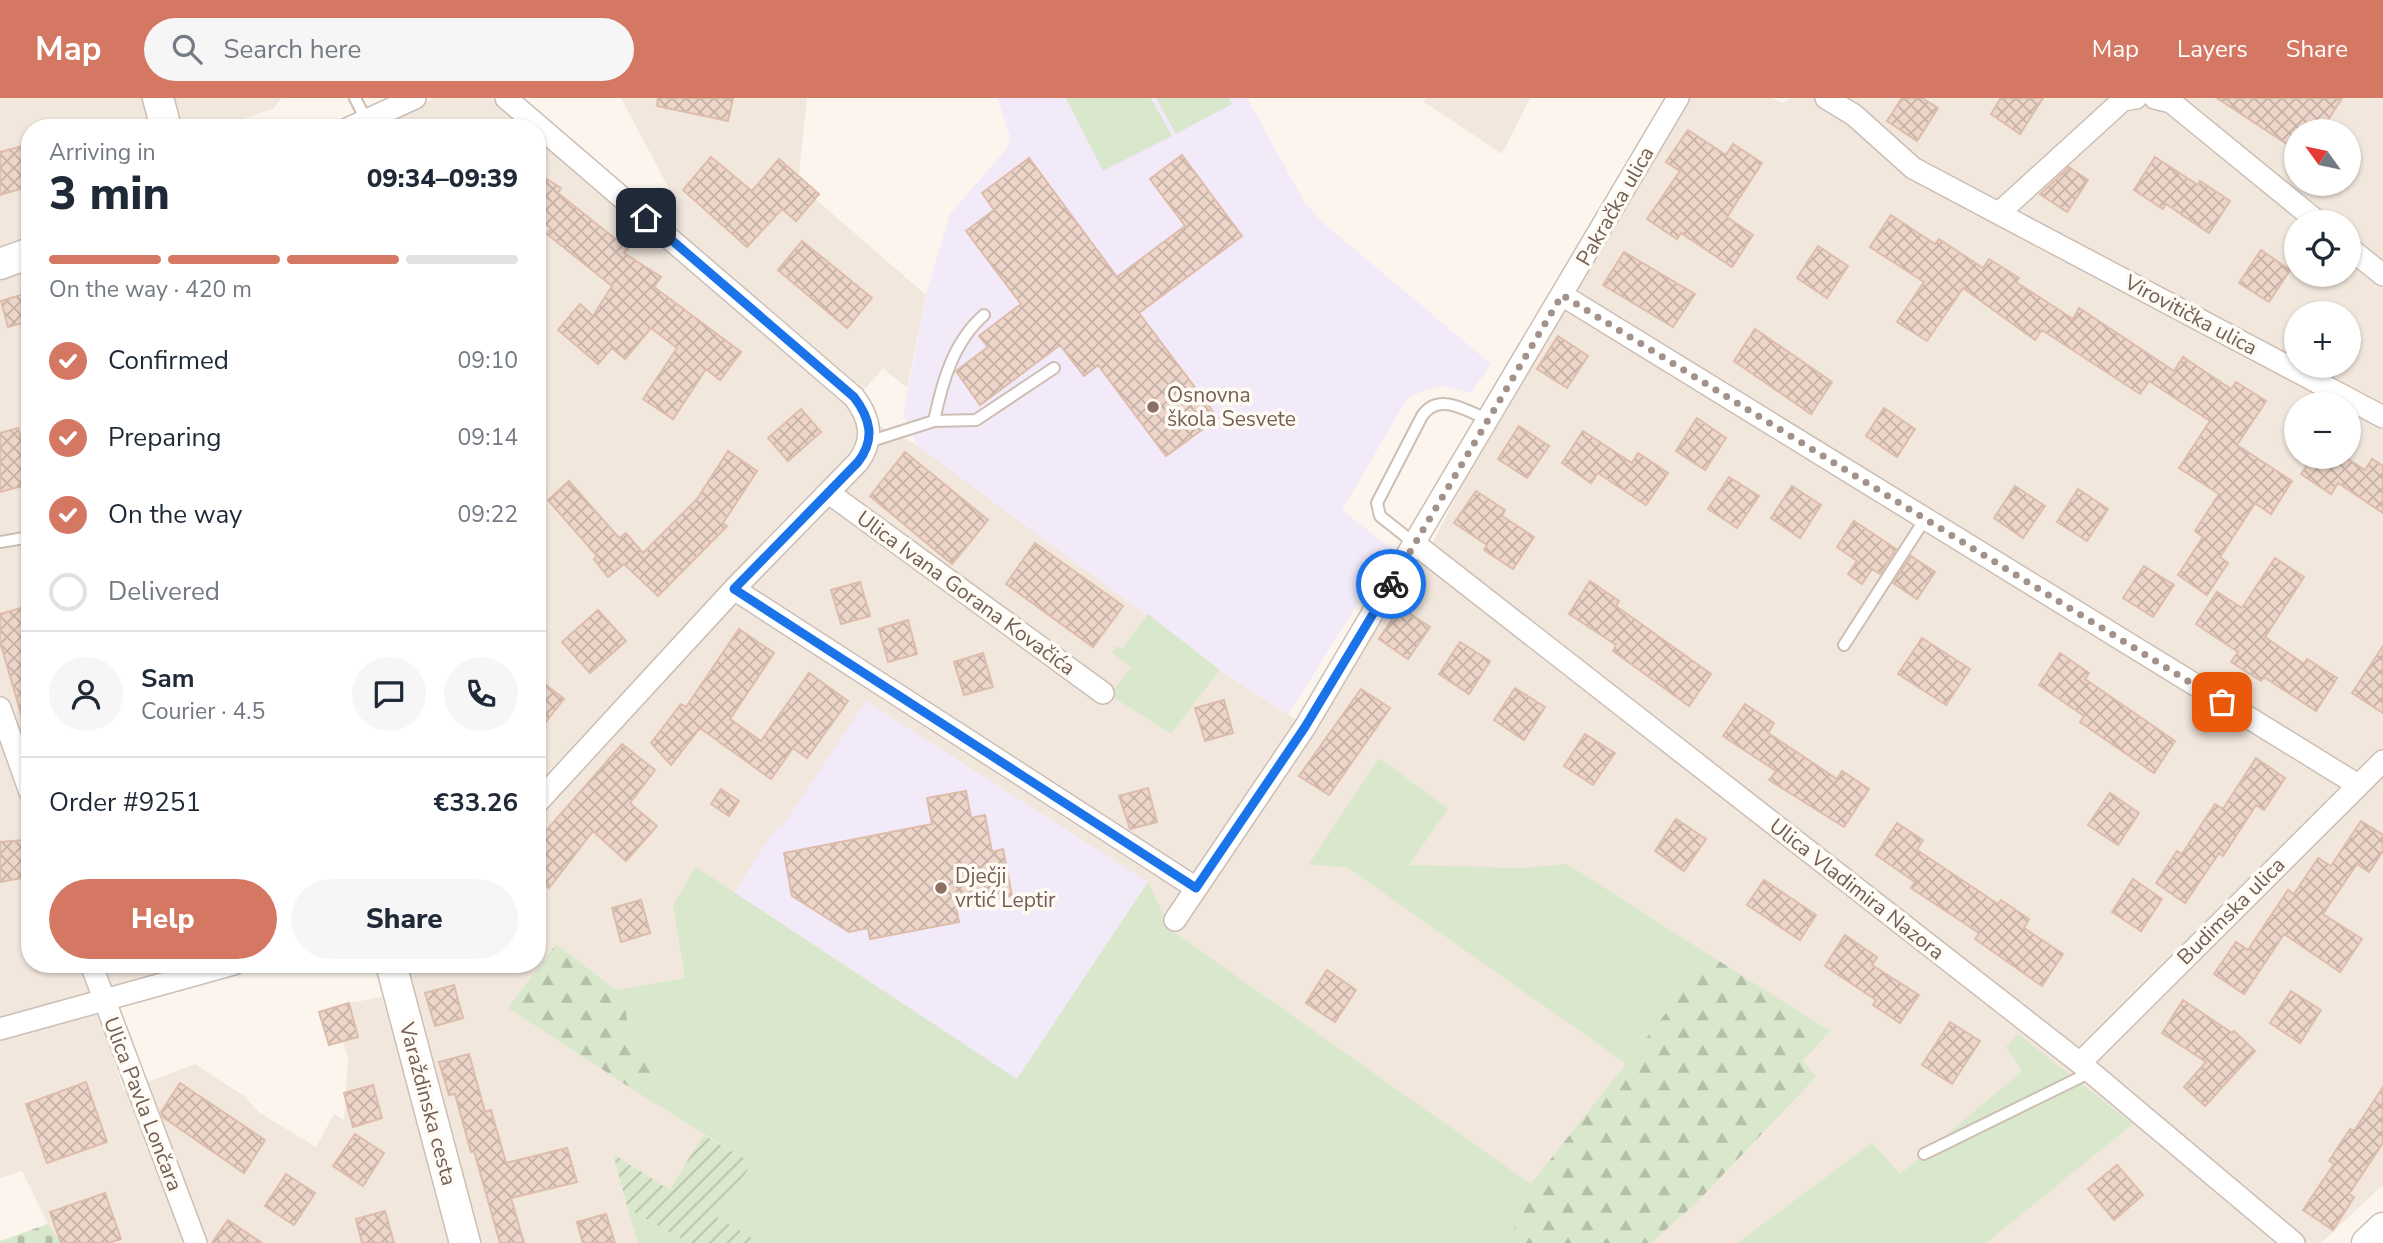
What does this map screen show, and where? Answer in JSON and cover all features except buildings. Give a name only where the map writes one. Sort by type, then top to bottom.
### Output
[{"type":"main road","points":[[158,98],[164,119]]},
{"type":"main road","points":[[0,264],[21,256]]},
{"type":"main road","name":"Varaždinska cesta","points":[[393,973],[465,1243]]},
{"type":"main road","points":[[2367,1243],[2383,1228]]},
{"type":"street","points":[[368,119],[415,98]]},
{"type":"street","points":[[506,98],[530,119]]},
{"type":"street","name":"Pakračka ulica","points":[[1175,920],[1305,727],[1678,98]]},
{"type":"street","name":"Virovitička ulica","points":[[1826,98],[1854,116],[1913,168],[2383,417]]},
{"type":"street","points":[[2000,212],[2123,100],[2136,98]]},
{"type":"street","points":[[2155,98],[2171,102],[2303,210]]},
{"type":"street","points":[[546,132],[854,397],[865,412],[869,442],[858,462],[734,589],[546,793]]},
{"type":"street","points":[[2361,257],[2383,275]]},
{"type":"street","points":[[1562,295],[2358,785]]},
{"type":"street","name":"Ulica Ivana Gorana Kovačića","points":[[829,493],[1103,693]]},
{"type":"street","name":"Ulica Vladimira Nazora","points":[[1414,543],[2085,1067],[2294,1243]]},
{"type":"street","points":[[734,589],[1196,888]]},
{"type":"street","points":[[0,708],[21,767]]},
{"type":"street","name":"Budimska ulica","points":[[2085,1067],[2383,761]]},
{"type":"street","name":"Ulica Pavla Lončara","points":[[94,973],[196,1243]]},
{"type":"street","points":[[0,1029],[200,973]]},
{"type":"lane","points":[[355,98],[357,119]]},
{"type":"lane","points":[[934,421],[943,381],[953,358],[973,324],[984,315]]},
{"type":"lane","points":[[869,442],[934,421],[976,420],[1054,368]]},
{"type":"lane","points":[[1414,543],[1380,516],[1377,503],[1422,416],[1427,409],[1444,403],[1458,406],[1486,419]]},
{"type":"lane","points":[[1844,645],[1925,519]]},
{"type":"lane","points":[[0,542],[21,538]]},
{"type":"lane","points":[[1924,1154],[2085,1067]]},
{"type":"shaded area","points":[[0,98],[147,98],[153,119],[21,119],[21,244],[0,252]]},
{"type":"shaded area","points":[[173,98],[282,98],[273,109],[243,119],[179,119]]},
{"type":"shaded area","points":[[434,98],[491,98],[516,119],[391,119]]},
{"type":"shaded area","points":[[621,98],[807,98],[798,184],[926,295],[907,388],[883,368],[848,409],[926,450],[1148,614],[1123,648],[1116,646],[1112,653],[1131,666],[1171,734],[1220,670],[1307,727],[1417,573],[1506,400],[1688,98],[1772,98],[1783,103],[1791,98],[2383,98],[2383,1185],[2321,1243],[478,1243],[408,973],[546,973],[546,143],[650,229],[675,200]]},
{"type":"shaded area","name":"Osnovna škola Sesvete","points":[[997,98],[1247,98],[1305,203],[1321,221],[1491,364],[1471,393],[1442,386],[1424,390],[1407,399],[1342,510],[1392,549],[1288,715],[1220,670],[918,446],[903,415],[926,295],[950,214],[1008,147],[1010,136]]},
{"type":"shaded area","points":[[1426,98],[1530,98],[1502,154],[1424,102]]},
{"type":"shaded area","points":[[21,266],[21,973],[168,973],[126,985],[105,1034],[124,1091],[195,1064],[244,1096],[260,1113],[316,1147],[334,1114],[344,1120],[348,1059],[333,1006],[382,997],[451,1243],[62,1243],[48,1224],[22,1171],[0,1178],[0,274]]},
{"type":"shaded area","name":"Dječji vrtić Leptir","points":[[866,701],[1148,882],[1017,1079],[734,893],[777,826],[781,828]]},
{"type":"green space","points":[[1066,98],[1151,98],[1172,136],[1103,171]]},
{"type":"green space","points":[[1156,98],[1229,98],[1232,104],[1176,134]]},
{"type":"green space","points":[[1148,614],[1220,670],[1171,734],[1110,695],[1131,667],[1112,653],[1116,646],[1123,648]]},
{"type":"green space","points":[[1379,758],[1448,809],[1409,865],[1523,868],[1567,864],[1711,956],[1628,1065],[1348,868],[1309,864]]},
{"type":"green space","points":[[696,867],[1017,1079],[1148,882],[1171,930],[1531,1184],[1513,1226],[1525,1243],[760,1243],[717,1217],[751,1163],[643,1096],[663,1063],[628,1027],[623,989],[685,978],[673,905]]},
{"type":"green space","points":[[556,944],[616,990],[623,989],[628,1027],[663,1063],[643,1096],[508,1008],[534,973],[546,973],[546,957]]},
{"type":"green space","points":[[1711,956],[1830,1031],[1803,1061],[1816,1077],[1697,1202],[1651,1243],[1525,1243],[1513,1226],[1531,1184]]},
{"type":"green space","points":[[2018,1034],[2133,1124],[1986,1243],[1737,1243],[1872,1143],[1900,1174],[2022,1071],[2006,1047]]},
{"type":"green space","points":[[703,1135],[752,1163],[717,1217],[760,1243],[689,1243],[628,1209],[613,1154],[670,1190]]},
{"type":"green space","points":[[628,1209],[689,1243],[638,1243]]},
{"type":"green space","points":[[48,1224],[62,1243],[0,1243],[0,1241]]},
{"type":"way so far","points":[[1391,584],[1486,419],[1562,295],[2222,702]]},
{"type":"place","name":"Osnovna škola Sesvete","points":[[1153,407]]},
{"type":"place","name":"Dječji vrtić Leptir","points":[[941,888]]},
{"type":"route","points":[[646,218],[854,397],[865,412],[869,425],[867,451],[858,462],[734,589],[1196,888],[1305,727],[1391,584]]}]
